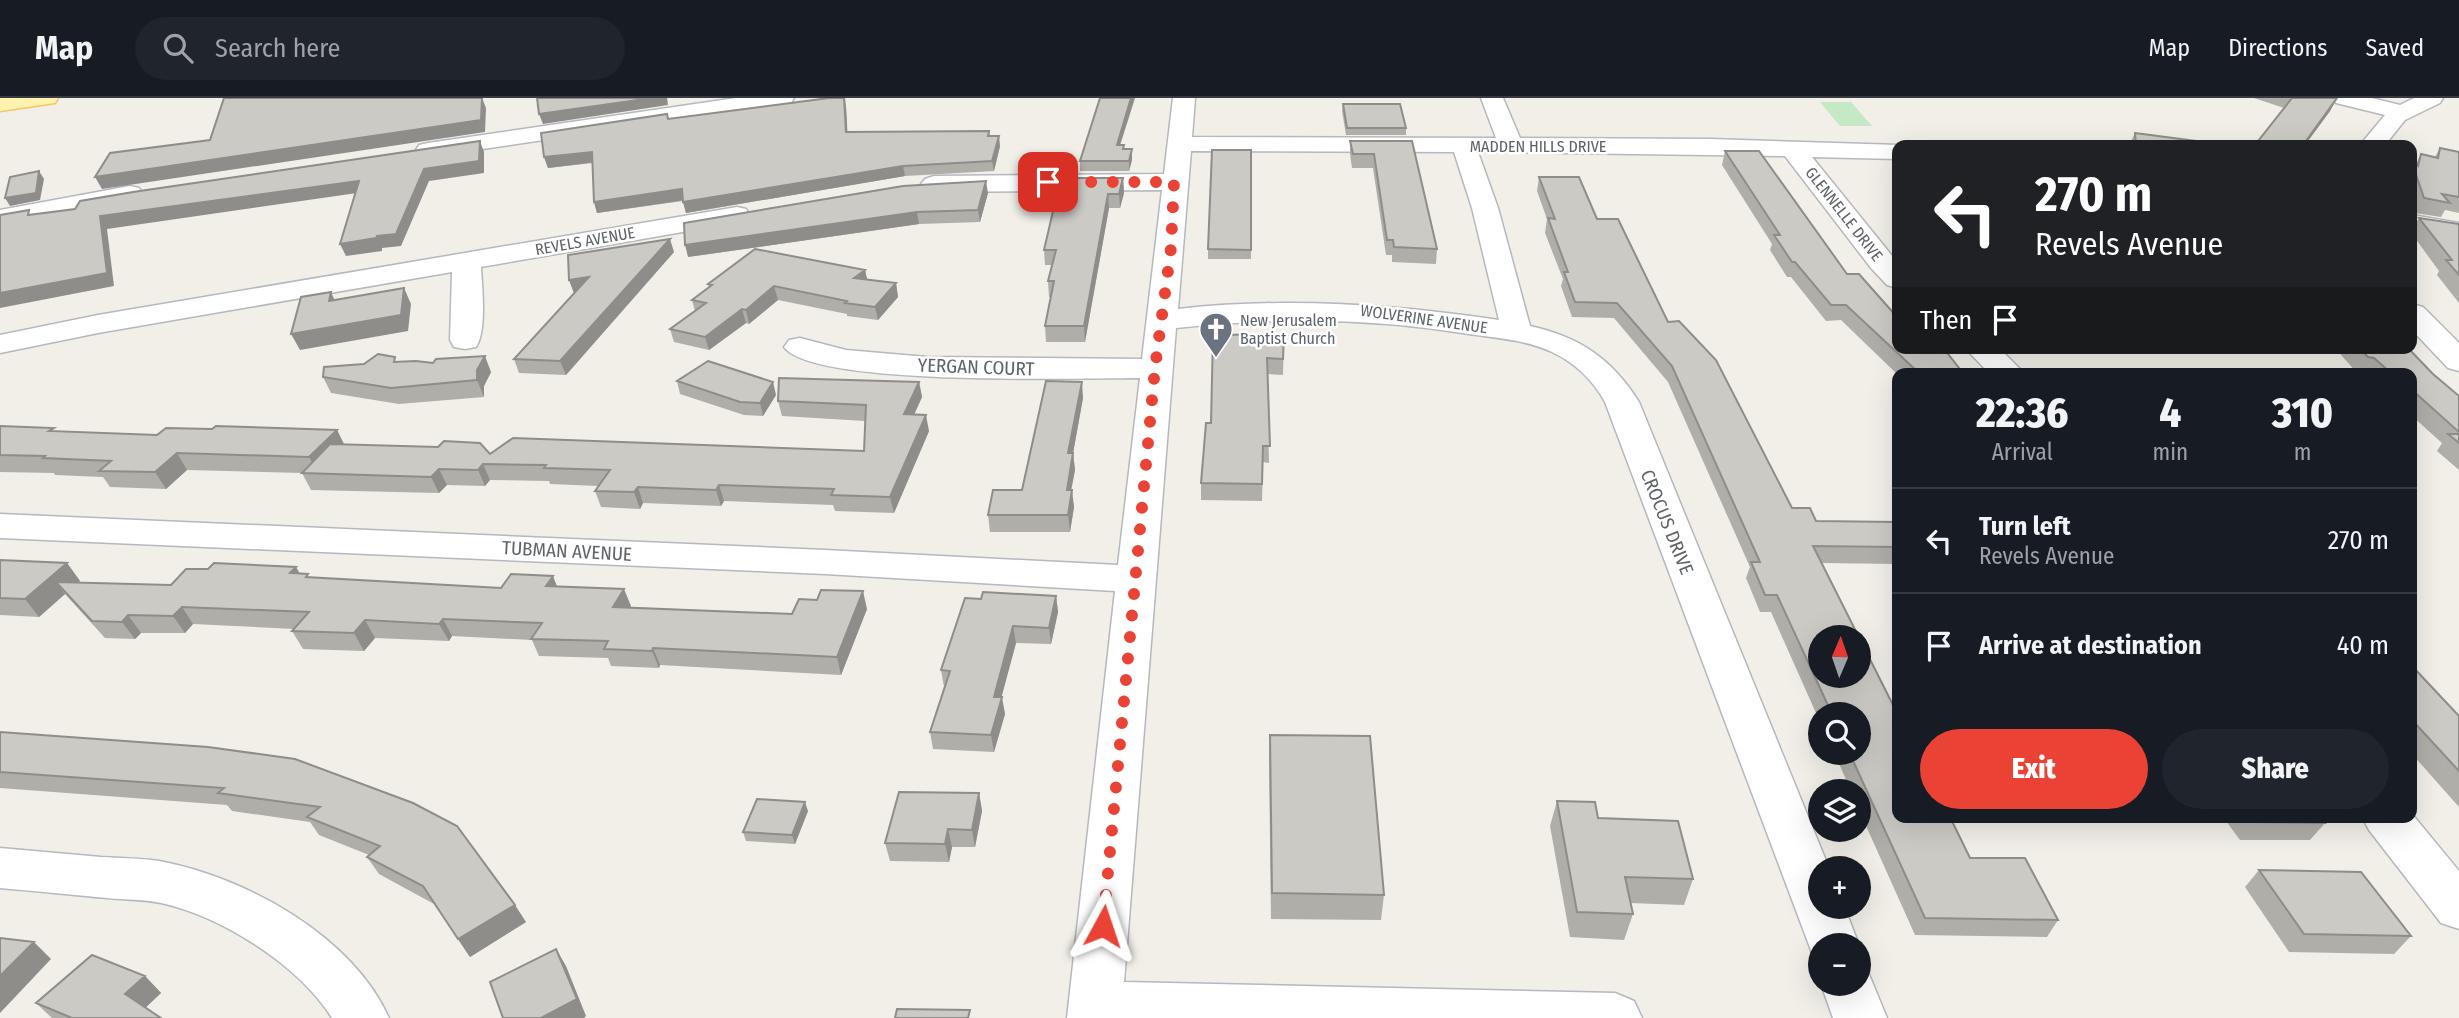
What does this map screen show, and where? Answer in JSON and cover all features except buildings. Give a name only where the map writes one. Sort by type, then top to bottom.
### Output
[{"type":"main road","points":[[0,104],[47,98]]},
{"type":"street","points":[[403,153],[783,98]]},
{"type":"street","points":[[1184,98],[1174,182],[1171,248],[1155,368],[1095,1012],[1615,1018]]},
{"type":"street","points":[[1492,98],[1511,146]]},
{"type":"street","points":[[2344,98],[2402,112]]},
{"type":"street","points":[[2376,140],[2402,112],[2432,98]]},
{"type":"street","name":"MADDEN HILLS DRIVE","points":[[1179,144],[1792,148],[1892,152]]},
{"type":"street","points":[[1464,146],[1485,208],[1517,333]]},
{"type":"street","name":"GLENNELLE DRIVE","points":[[1792,148],[1892,273]]},
{"type":"street","points":[[905,187],[993,182],[1174,182]]},
{"type":"street","points":[[0,218],[152,191]]},
{"type":"street","name":"REVELS AVENUE","points":[[0,344],[98,324],[761,211]]},
{"type":"street","points":[[2417,224],[2459,231]]},
{"type":"street","points":[[465,340],[468,296],[466,261]]},
{"type":"street","name":"WOLVERINE AVENUE","points":[[1163,320],[1250,310],[1337,309],[1403,314],[1517,333]]},
{"type":"street","points":[[2417,318],[2459,361]]},
{"type":"street","name":"CROCUS DRIVE","points":[[1517,333],[1552,341],[1586,359],[1609,379],[1622,402],[1790,828],[1829,933]]},
{"type":"street","name":"YERGAN COURT","points":[[800,347],[837,359],[930,366],[1155,368]]},
{"type":"street","points":[[1987,354],[2002,368]]},
{"type":"street","name":"TUBMAN AVENUE","points":[[0,526],[1135,579]]},
{"type":"street","points":[[2391,823],[2459,908]]},
{"type":"street","points":[[0,868],[162,883],[209,898],[261,921],[295,945],[327,973],[354,1003],[362,1018]]},
{"type":"street","points":[[1852,996],[1860,1018]]},
{"type":"green space","points":[[1820,102],[1851,102],[1872,126],[1840,126]]},
{"type":"place","name":"New Jerusalem Baptist Church","points":[[1216,359]]},
{"type":"route","points":[[1048,182],[1174,182],[1171,248],[1155,368],[1103,926]]}]
